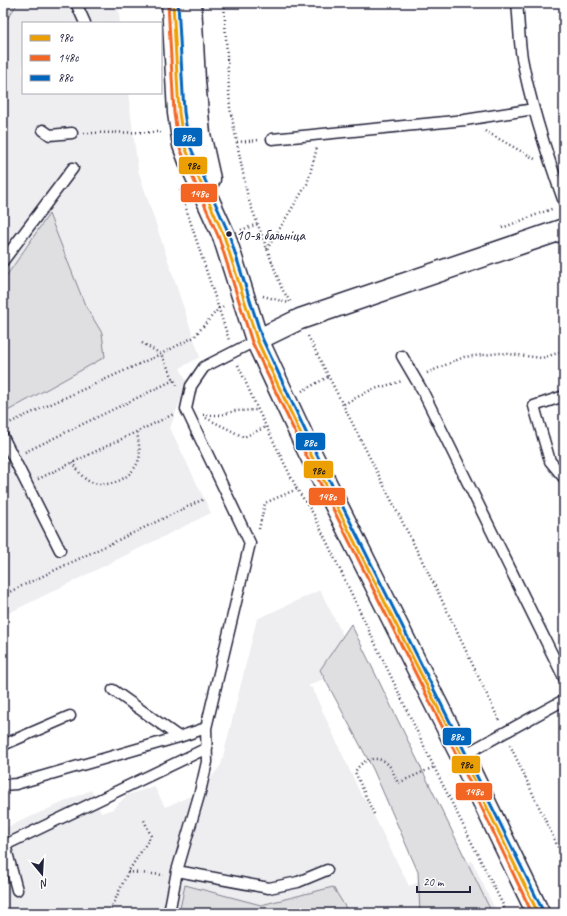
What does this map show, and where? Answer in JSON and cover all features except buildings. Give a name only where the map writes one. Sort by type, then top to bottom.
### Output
[{"type":"main road","points":[[173,3],[179,113],[184,145],[220,227],[258,340],[306,445],[462,756],[538,913]]},
{"type":"main road","points":[[190,3],[194,81],[199,134],[220,227]]},
{"type":"street","points":[[258,340],[300,319],[564,229]]},
{"type":"lane","points":[[76,3],[85,22]]},
{"type":"lane","points":[[517,3],[522,57],[534,109],[552,169],[564,202]]},
{"type":"lane","points":[[272,139],[465,120],[534,109]]},
{"type":"lane","points":[[44,130],[50,134],[72,133]]},
{"type":"lane","points":[[3,261],[73,168]]},
{"type":"lane","points":[[169,913],[177,874],[207,762],[208,748],[206,728],[250,543],[186,409],[191,386],[204,367],[258,340]]},
{"type":"lane","points":[[402,356],[415,378],[564,678]]},
{"type":"lane","points":[[564,396],[534,406],[550,461],[564,478]]},
{"type":"lane","points":[[3,437],[60,550]]},
{"type":"lane","points":[[113,690],[179,737]]},
{"type":"lane","points":[[462,756],[564,700]]},
{"type":"lane","points":[[3,745],[70,716]]},
{"type":"lane","points":[[3,785],[16,784],[206,728]]},
{"type":"lane","points":[[17,890],[4,846],[208,748]]},
{"type":"lane","points":[[177,874],[269,888],[298,882],[327,870]]},
{"type":"path","points":[[224,3],[230,108],[248,198],[282,289],[300,319],[328,377],[344,404],[438,592],[564,860]]},
{"type":"path","points":[[465,120],[552,169]]},
{"type":"path","points":[[161,125],[164,140]]},
{"type":"path","points":[[72,133],[162,132]]},
{"type":"path","points":[[267,249],[307,184],[317,148],[318,135]]},
{"type":"path","points":[[237,142],[272,139]]},
{"type":"path","points":[[178,183],[233,353],[258,410],[297,489],[314,515],[434,767],[507,913]]},
{"type":"path","points":[[3,426],[161,354],[194,337],[219,308]]},
{"type":"path","points":[[142,343],[161,354],[179,392]]},
{"type":"path","points":[[344,404],[371,390],[415,378],[464,357],[501,353],[542,358],[564,351]]},
{"type":"path","points":[[300,393],[328,377]]},
{"type":"path","points":[[23,453],[174,380]]},
{"type":"path","points":[[33,473],[37,480],[186,409]]},
{"type":"path","points":[[258,410],[235,411],[220,415],[201,415],[244,437],[266,427]]},
{"type":"path","points":[[8,424],[11,430]]},
{"type":"path","points":[[73,462],[80,475],[91,482],[111,484],[131,474],[140,458],[137,432]]},
{"type":"path","points":[[266,503],[297,489]]},
{"type":"path","points":[[3,595],[204,499]]},
{"type":"path","points":[[374,814],[355,772],[358,766],[368,759],[373,758],[384,762],[391,768],[398,783],[434,767]]},
{"type":"path","points":[[361,796],[365,793]]},
{"type":"path","points":[[109,913],[128,872],[151,836],[143,818]]},
{"type":"path","points":[[128,872],[177,874]]},
{"type":"shaded area","points":[[3,3],[118,3],[120,22],[22,22],[22,94],[128,94],[138,170],[200,357],[180,368],[187,382],[170,428],[211,513],[3,616]]},
{"type":"shaded area","points":[[3,3],[18,3],[3,25]]},
{"type":"shaded area","points":[[49,214],[85,305],[102,333],[105,357],[4,413],[3,281]]},
{"type":"shaded area","points":[[320,590],[357,663],[308,686],[312,688],[361,795],[367,802],[409,886],[472,861],[497,913],[3,913],[3,829],[91,790],[101,813],[113,809],[127,795],[154,786],[165,807],[200,792],[221,765],[257,619]]},
{"type":"shaded area","points":[[351,624],[492,913],[420,913],[418,872],[373,769],[320,670]]},
{"type":"shaded area","points":[[185,885],[261,905],[333,887],[349,913],[179,913]]},
{"type":"transit line","name":"148с","points":[[168,3],[174,113],[179,146],[219,238],[252,342],[302,447],[458,758],[532,913]]},
{"type":"transit line","name":"98с","points":[[173,3],[179,113],[184,145],[224,236],[257,340],[306,445],[462,756],[538,913]]},
{"type":"transit line","name":"88с","points":[[178,3],[184,112],[189,144],[229,234],[262,338],[311,443],[543,911]]},
{"type":"place","name":"10-я бальніца","points":[[229,234]]}]
